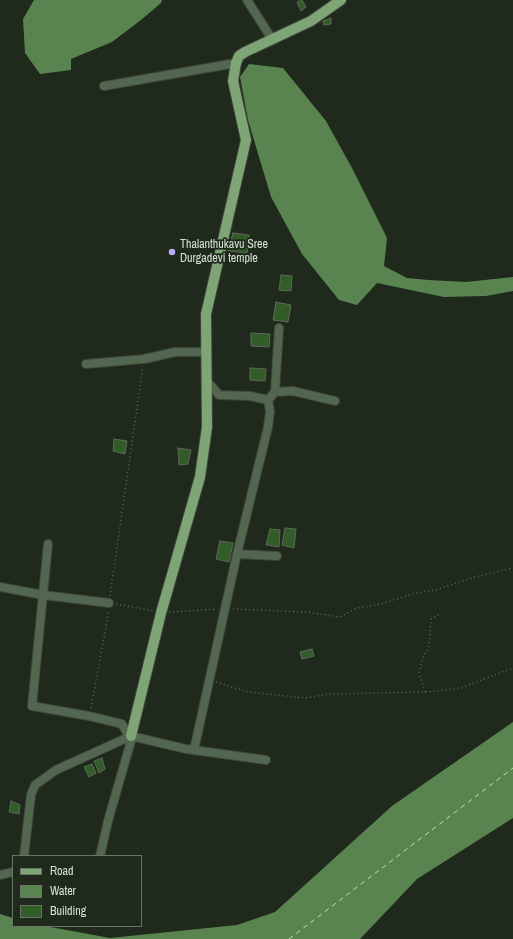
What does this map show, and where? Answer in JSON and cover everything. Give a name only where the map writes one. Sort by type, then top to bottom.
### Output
[{"type":"main road","points":[[130,736],[161,613],[200,477],[208,427],[206,314],[246,140],[233,81],[236,63],[239,56],[311,21],[341,0]]},
{"type":"street","points":[[247,0],[272,39]]},
{"type":"street","points":[[104,86],[236,63]]},
{"type":"street","points":[[268,400],[275,392],[279,328]]},
{"type":"street","points":[[86,364],[144,359],[176,352],[207,352]]},
{"type":"street","points":[[207,381],[219,395],[250,396],[268,400]]},
{"type":"street","points":[[275,392],[293,391],[335,401]]},
{"type":"street","points":[[194,750],[237,554],[268,427],[270,411],[268,400]]},
{"type":"street","points":[[48,544],[42,587],[43,595],[32,706],[89,716],[122,724],[132,741],[108,821],[100,855]]},
{"type":"street","points":[[237,554],[277,556]]},
{"type":"street","points":[[0,587],[43,595],[109,603]]},
{"type":"street","points":[[24,855],[31,795],[35,785],[56,770],[130,736],[194,750],[266,760]]},
{"type":"street","points":[[0,875],[12,872]]},
{"type":"path","points":[[89,716],[108,622],[109,603],[144,359]]},
{"type":"path","points":[[225,608],[306,612],[340,617],[357,608],[377,605],[416,593],[436,590],[475,577],[513,568]]},
{"type":"path","points":[[425,692],[419,672],[424,655],[428,648],[431,619],[441,613]]},
{"type":"path","points":[[210,678],[221,685],[248,692],[306,698],[328,694],[425,692],[461,688],[513,668]]},
{"type":"water","points":[[34,0],[162,0],[161,3],[141,20],[112,42],[71,59],[71,70],[40,74],[25,53],[23,19]]},
{"type":"water","points":[[249,64],[283,68],[326,121],[352,168],[387,238],[384,266],[407,278],[428,280],[466,282],[513,277],[513,291],[486,296],[444,297],[377,283],[357,305],[339,300],[302,254],[271,197],[248,120],[240,77]]},
{"type":"water","points":[[513,722],[513,818],[417,879],[360,939],[0,939],[0,914],[12,918],[12,927],[50,927],[110,938],[237,925],[275,912],[392,806]]},
{"type":"building","points":[[302,0],[306,7],[301,11],[297,2]]},
{"type":"building","points":[[331,18],[331,24],[324,25],[323,21]]},
{"type":"building","points":[[233,233],[249,235],[247,253],[228,251]]},
{"type":"building","points":[[281,275],[292,276],[291,291],[279,290]]},
{"type":"building","points":[[276,302],[291,305],[288,322],[273,320]]},
{"type":"building","points":[[251,333],[270,334],[269,347],[251,346]]},
{"type":"building","points":[[250,368],[266,369],[265,381],[250,380]]},
{"type":"building","points":[[114,439],[127,441],[125,454],[113,451]]},
{"type":"building","points":[[178,448],[191,450],[188,464],[179,465]]},
{"type":"building","points":[[285,528],[296,529],[294,548],[282,545]]},
{"type":"building","points":[[270,529],[280,530],[279,547],[266,545]]},
{"type":"building","points":[[220,541],[233,543],[229,562],[216,559]]},
{"type":"building","points":[[312,649],[314,656],[302,659],[300,652]]},
{"type":"building","points":[[102,758],[105,769],[99,773],[94,761]]},
{"type":"building","points":[[92,764],[96,773],[89,777],[84,767]]},
{"type":"building","points":[[11,801],[20,805],[19,814],[9,812]]},
{"type":"ferry route","points":[[289,939],[513,768]]},
{"type":"place","name":"Thalanthukavu Sree Durgadevi temple","points":[[172,252]]}]
